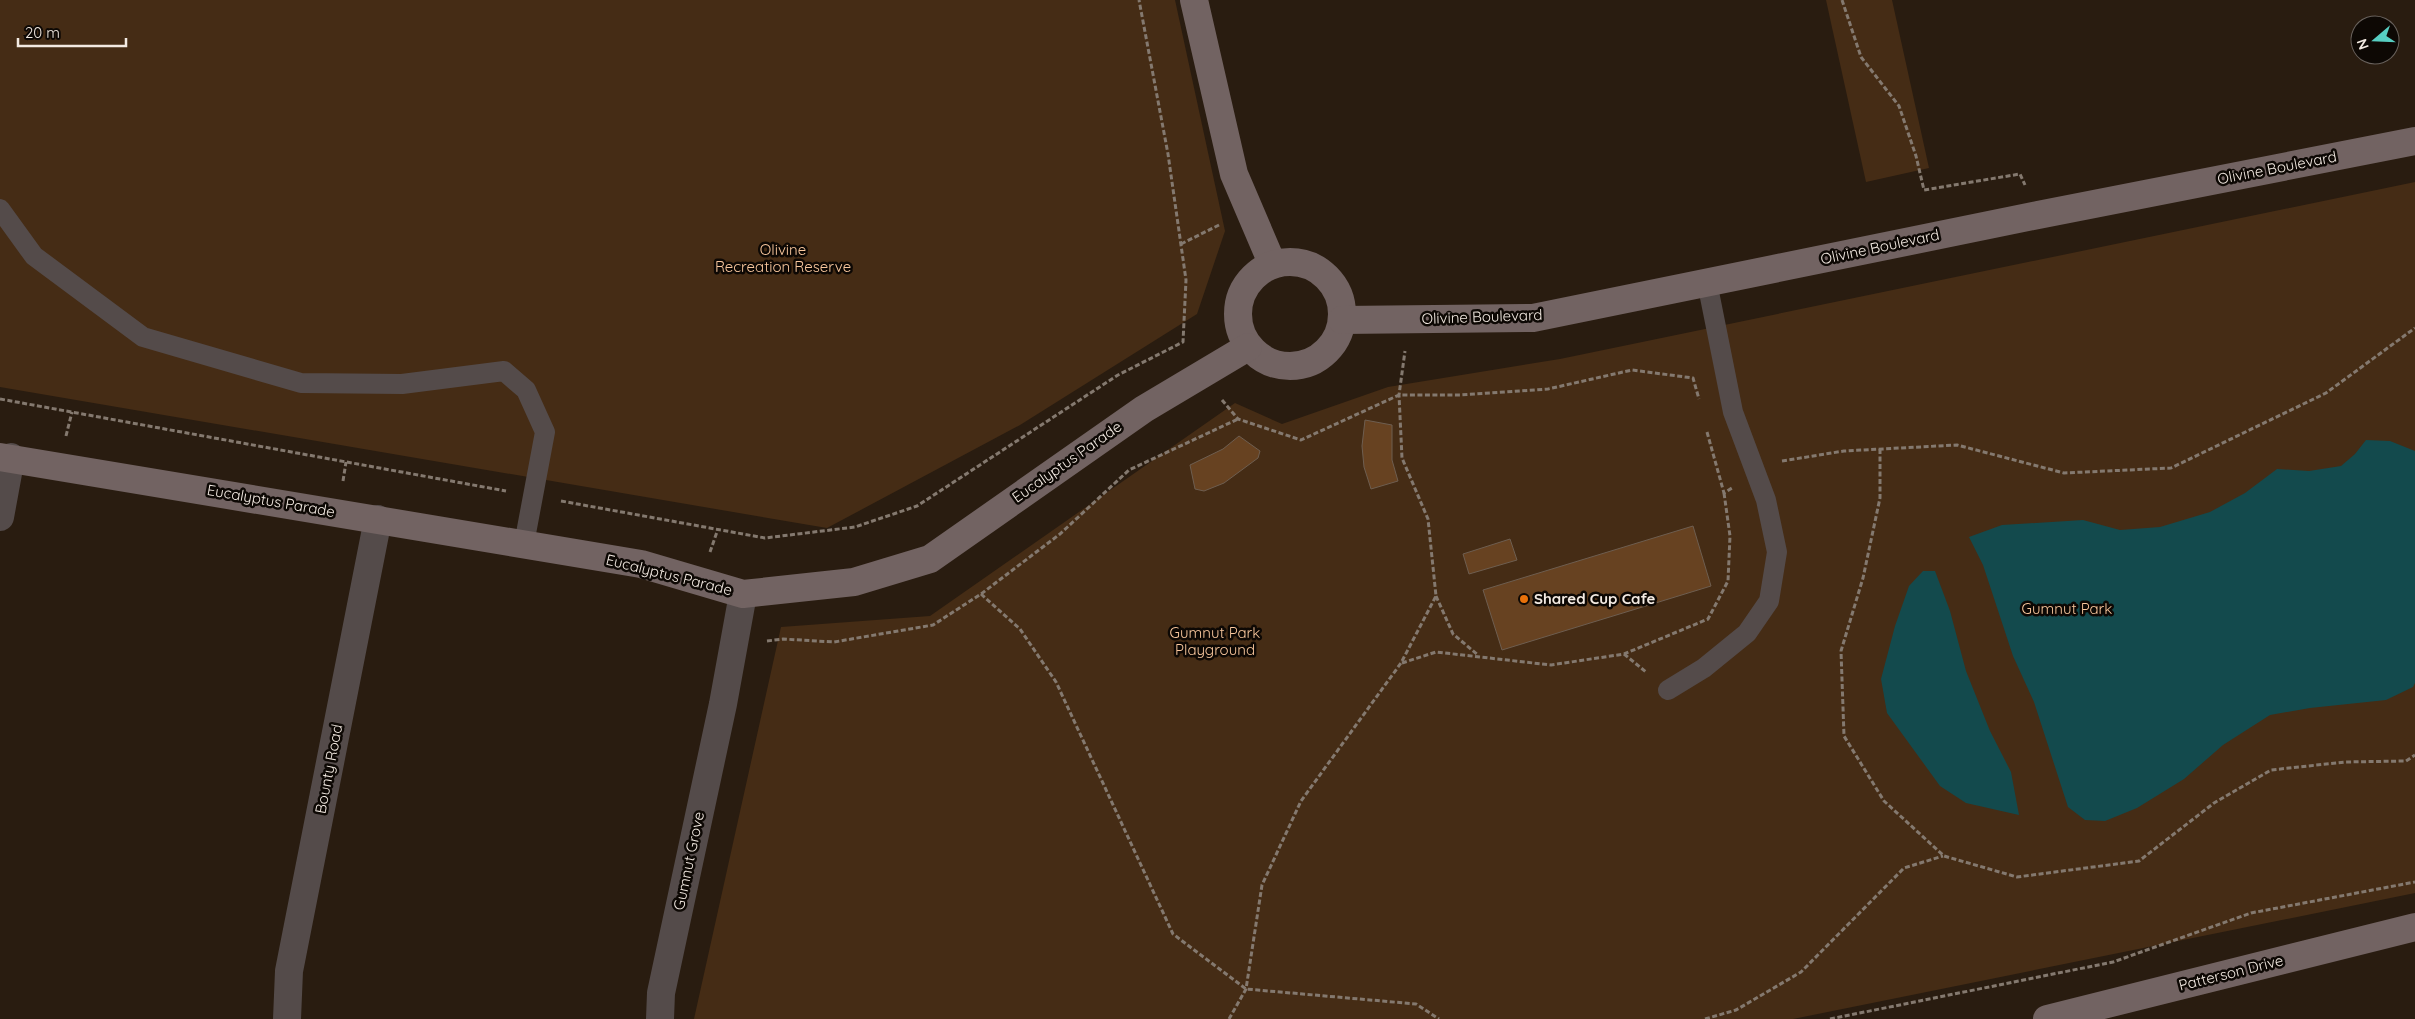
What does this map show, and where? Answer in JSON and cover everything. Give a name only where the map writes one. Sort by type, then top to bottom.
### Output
[{"type":"street","points":[[1194,0],[1234,174],[1272,263]]},
{"type":"street","name":"Olivine Boulevard","points":[[1342,320],[1533,318],[2038,215],[2415,141]]},
{"type":"street","points":[[1290,260],[1308,264],[1324,273],[1336,288],[1342,305],[1342,320],[1337,338],[1326,352],[1302,366],[1284,366],[1266,361],[1248,347],[1240,331],[1236,312],[1240,294],[1250,279],[1272,263],[1290,260]]},
{"type":"street","name":"Eucalyptus Parade","points":[[6,457],[640,564],[743,594],[854,582],[930,559],[1144,409],[1248,347]]},
{"type":"street","points":[[0,517],[6,457]]},
{"type":"street","name":"Bounty Road","points":[[287,1019],[289,971],[378,519]]},
{"type":"street","name":"Gumnut Grove","points":[[660,1019],[661,993],[723,704],[743,594]]},
{"type":"street","name":"Patterson Drive","points":[[2047,1019],[2415,927]]},
{"type":"lane","points":[[0,209],[34,256],[143,337],[300,382],[402,384],[504,371],[526,390],[545,432],[524,544]]},
{"type":"lane","points":[[1668,690],[1704,668],[1747,634],[1769,602],[1777,552],[1766,500],[1733,412],[1707,282]]},
{"type":"path","points":[[1139,0],[1168,154],[1186,280],[1182,342],[1201,375],[1238,419],[1301,440],[1399,395],[1460,395],[1548,389],[1632,370],[1693,378],[1700,404]]},
{"type":"path","points":[[1842,0],[1861,57],[1899,106],[1916,156],[1924,190],[2020,174],[2038,215]]},
{"type":"path","points":[[1181,244],[1250,210]]},
{"type":"path","points":[[1408,320],[1399,395],[1402,458],[1428,519],[1436,596],[1453,634],[1479,655]]},
{"type":"path","points":[[1724,493],[1755,473],[1787,459],[1844,451],[1957,445],[2064,473],[2171,468],[2326,393],[2415,328]]},
{"type":"path","points":[[0,399],[765,538],[855,527],[917,506],[1118,376],[1182,342]]},
{"type":"path","points":[[734,644],[783,639],[834,642],[933,625],[981,594],[1060,534],[1129,470],[1238,419]]},
{"type":"path","points":[[1401,664],[1436,652],[1479,655],[1551,665],[1624,654],[1708,619],[1728,581],[1730,536],[1724,493],[1705,422]]},
{"type":"path","points":[[1880,449],[1880,498],[1863,578],[1841,651],[1844,736],[1884,801],[1944,856],[2018,877],[2138,861],[2214,803],[2271,770],[2345,762],[2406,761],[2415,756]]},
{"type":"path","points":[[981,594],[1020,629],[1056,682],[1173,934],[1246,989],[1416,1004],[1439,1019]]},
{"type":"path","points":[[1229,1019],[1246,989],[1262,885],[1297,809],[1401,664],[1436,596]]},
{"type":"path","points":[[1705,1019],[1736,1010],[1801,972],[1904,868],[1944,856]]},
{"type":"path","points":[[1830,1019],[2113,962],[2251,913],[2415,882]]},
{"type":"green space","name":"Olivine Recreation Reserve","points":[[0,0],[1175,0],[1225,231],[1197,314],[1020,425],[827,528],[0,387]]},
{"type":"green space","points":[[1826,0],[1892,0],[1929,168],[1866,182]]},
{"type":"green space","name":"Gumnut Park","points":[[2415,182],[2415,893],[1793,1019],[694,1019],[781,627],[930,616],[1235,403],[1282,424],[1388,387],[1560,359]]},
{"type":"water","points":[[2366,440],[2390,441],[2415,451],[2415,683],[2413,687],[2386,700],[2310,708],[2270,715],[2223,745],[2184,779],[2137,808],[2105,821],[2085,820],[2068,807],[2034,702],[2013,656],[1983,565],[1969,537],[2002,525],[2083,520],[2120,530],[2160,527],[2210,512],[2245,493],[2277,469],[2309,471],[2341,466],[2355,454]]},
{"type":"water","points":[[1923,571],[1935,571],[1950,611],[1966,671],[1990,731],[2011,772],[2019,815],[1966,803],[1940,786],[1887,713],[1881,679],[1895,626],[1909,586]]},
{"type":"building","points":[[1365,420],[1392,425],[1392,460],[1398,481],[1371,489],[1364,467],[1362,446]]},
{"type":"building","points":[[1239,436],[1260,451],[1258,458],[1224,483],[1204,491],[1195,489],[1190,465],[1223,449]]},
{"type":"building","points":[[1693,526],[1711,586],[1502,650],[1483,590]]},
{"type":"building","points":[[1510,539],[1517,560],[1469,574],[1463,554]]},
{"type":"place","name":"Shared Cup Cafe","points":[[1524,599]]},
{"type":"park label","name":"Gumnut Park Playground","points":[[1215,642]]}]
